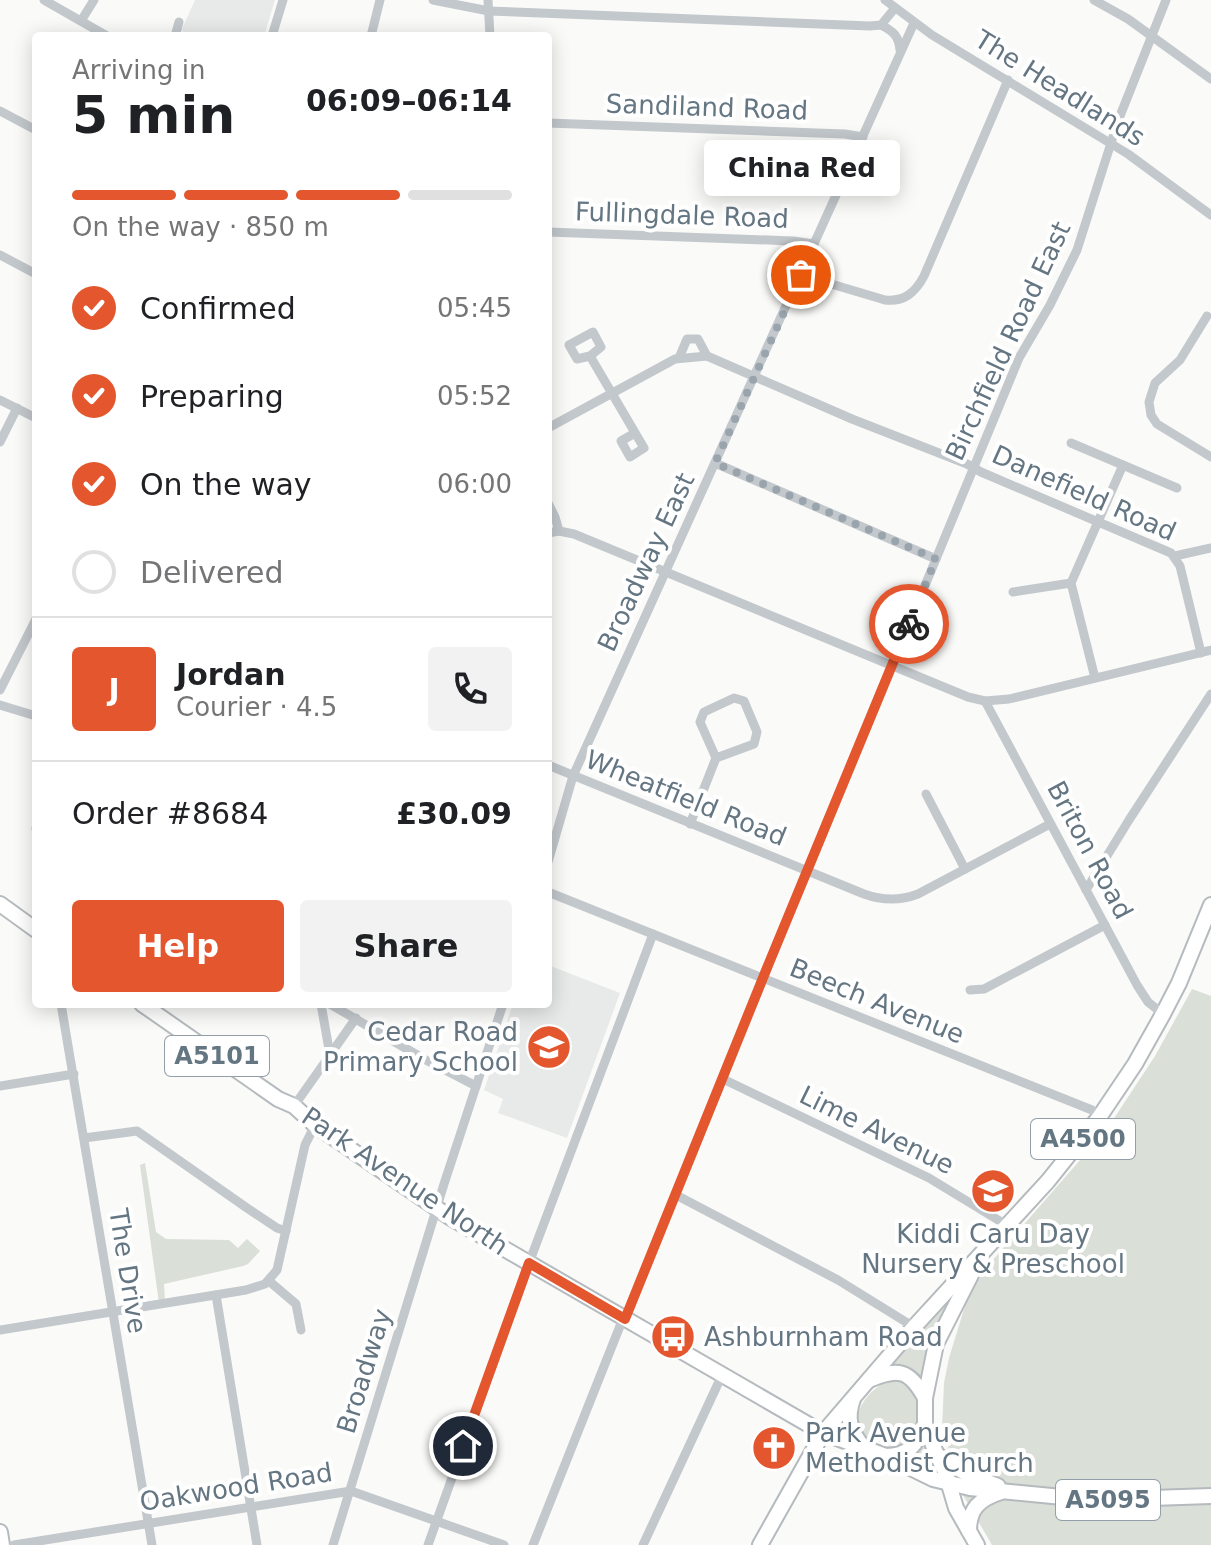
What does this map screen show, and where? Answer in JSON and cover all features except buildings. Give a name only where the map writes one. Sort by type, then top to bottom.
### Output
[{"type":"main road","points":[[0,904],[32,927]]},
{"type":"main road","name":"A4500","points":[[853,1398],[1008,1226],[1100,1116],[1135,1064],[1163,1014],[1211,905]]},
{"type":"main road","name":"Park Avenue North","points":[[148,1008],[278,1099],[294,1106],[315,1125],[437,1209],[800,1420]]},
{"type":"main road","name":"A4500","points":[[977,1545],[956,1508],[925,1424],[925,1398],[936,1344],[984,1252]]},
{"type":"main road","points":[[868,1380],[899,1372],[913,1379],[925,1398]]},
{"type":"main road","points":[[760,1545],[823,1433],[853,1398]]},
{"type":"main road","points":[[853,1398],[850,1421],[863,1447]]},
{"type":"main road","points":[[800,1420],[821,1423],[838,1415]]},
{"type":"main road","points":[[800,1420],[812,1436],[812,1455]]},
{"type":"main road","name":"A5101","points":[[800,1420],[823,1433],[863,1447]]},
{"type":"main road","points":[[886,1456],[908,1451],[925,1424]]},
{"type":"main road","points":[[812,1455],[827,1443],[841,1439]]},
{"type":"main road","name":"A4500","points":[[863,1447],[927,1476],[956,1508]]},
{"type":"main road","name":"A5095","points":[[936,1453],[953,1466],[1005,1491]]},
{"type":"main road","name":"A5095","points":[[927,1476],[970,1488],[1093,1500],[1211,1496]]},
{"type":"main road","points":[[969,1532],[971,1515],[979,1503],[1005,1491]]},
{"type":"main road","points":[[0,1532],[2,1545]]},
{"type":"street","points":[[44,0],[100,32]]},
{"type":"street","points":[[81,21],[94,0]]},
{"type":"street","points":[[273,32],[283,0]]},
{"type":"street","points":[[372,32],[380,0]]},
{"type":"street","points":[[433,0],[489,6],[881,25],[897,37],[900,53]]},
{"type":"street","name":"The Headlands","points":[[885,0],[914,23],[1111,143],[1211,215]]},
{"type":"street","points":[[1094,0],[1128,19],[1211,79]]},
{"type":"street","name":"Birchfield Road East","points":[[533,1545],[620,1326],[1019,358],[1077,250],[1111,143],[1166,0]]},
{"type":"street","points":[[489,6],[490,32]]},
{"type":"street","points":[[881,25],[895,8]]},
{"type":"street","points":[[176,32],[179,22]]},
{"type":"street","name":"Broadway East","points":[[552,848],[573,776],[914,23]]},
{"type":"street","points":[[801,275],[885,300],[905,298],[915,290],[924,276],[1008,80]]},
{"type":"street","points":[[0,111],[32,128]]},
{"type":"street","name":"Sandiland Road","points":[[552,123],[863,137]]},
{"type":"street","name":"Fullingdale Road","points":[[552,232],[814,244]]},
{"type":"street","points":[[0,255],[32,272]]},
{"type":"street","points":[[1207,316],[1180,360],[1155,383],[1149,402],[1151,415],[1157,424],[1211,457]]},
{"type":"street","name":"Danefield Road","points":[[679,358],[687,339],[698,339],[707,356]]},
{"type":"street","points":[[590,356],[635,433]]},
{"type":"street","name":"Danefield Road","points":[[552,426],[675,359],[707,356],[1175,556],[1206,652]]},
{"type":"street","points":[[0,400],[32,416]]},
{"type":"street","points":[[0,442],[17,408]]},
{"type":"street","points":[[1071,443],[1177,488]]},
{"type":"street","points":[[715,463],[936,559]]},
{"type":"street","points":[[1095,678],[1071,583],[1123,465]]},
{"type":"street","points":[[552,511],[555,517],[553,532],[574,534],[968,697],[985,701],[1009,699],[1206,652]]},
{"type":"street","points":[[1175,556],[1211,548]]},
{"type":"street","points":[[1013,592],[1071,583]]},
{"type":"street","points":[[0,690],[32,627]]},
{"type":"street","points":[[1086,890],[1211,694]]},
{"type":"street","points":[[690,824],[716,758],[700,722],[704,712],[734,698],[744,701],[757,732],[754,744],[716,758]]},
{"type":"street","name":"Briton Road","points":[[985,701],[1143,995],[1163,1014]]},
{"type":"street","points":[[0,705],[32,715]]},
{"type":"street","name":"Wheatfield Road","points":[[552,767],[871,897],[893,900],[918,894],[1050,824]]},
{"type":"street","points":[[926,794],[965,869]]},
{"type":"street","name":"Beech Avenue","points":[[552,894],[1092,1110],[1100,1116]]},
{"type":"street","points":[[970,990],[984,989],[1105,925]]},
{"type":"street","points":[[428,1545],[529,1263],[653,934]]},
{"type":"street","name":"The Drive","points":[[62,1008],[152,1545]]},
{"type":"street","points":[[322,1008],[330,1055]]},
{"type":"street","points":[[337,1008],[476,1086]]},
{"type":"street","points":[[437,1209],[502,1008]]},
{"type":"street","points":[[294,1106],[356,1018]]},
{"type":"street","points":[[0,1086],[74,1074]]},
{"type":"street","name":"Lime Avenue","points":[[723,1079],[929,1178],[1008,1226]]},
{"type":"street","points":[[0,1330],[255,1288],[269,1281],[277,1270],[305,1145],[315,1125]]},
{"type":"street","points":[[84,1138],[137,1131],[247,1208],[286,1231]]},
{"type":"street","points":[[676,1195],[838,1280],[914,1327]]},
{"type":"street","name":"Broadway","points":[[333,1545],[437,1209]]},
{"type":"street","points":[[269,1281],[296,1304],[301,1330]]},
{"type":"street","points":[[216,1295],[257,1545]]},
{"type":"street","points":[[643,1545],[722,1375]]},
{"type":"street","name":"Oakwood Road","points":[[14,1545],[351,1491],[504,1545]]},
{"type":"shaded area","points":[[195,0],[275,0],[265,32],[181,31]]},
{"type":"shaded area","name":"Cedar Road Primary School","points":[[552,967],[620,993],[567,1138],[498,1113],[503,1099],[484,1090],[512,1008],[552,1008]]},
{"type":"shaded area","points":[[1192,989],[1211,996],[1211,1545],[992,1545],[949,1471],[944,1455],[949,1446],[942,1429],[944,1383],[969,1293],[992,1261],[1107,1129],[1155,1056]]},
{"type":"shaded area","points":[[145,1163],[156,1232],[166,1239],[229,1240],[238,1248],[247,1239],[260,1251],[243,1266],[164,1284],[165,1302],[159,1303],[140,1165]]},
{"type":"shaded area","points":[[942,1305],[947,1309],[924,1384],[912,1372],[886,1369]]},
{"type":"shaded area","points":[[895,1379],[908,1384],[916,1395],[917,1427],[906,1445],[892,1449],[867,1439],[859,1428],[858,1419],[864,1401],[871,1393]]},
{"type":"shaded area","points":[[926,1440],[941,1476],[907,1458],[920,1449]]},
{"type":"way so far","points":[[801,275],[715,463],[936,559],[909,624]]},
{"type":"place","name":"China Red","points":[[801,275]]},
{"type":"place","name":"Cedar Road Primary School","points":[[549,1047]]},
{"type":"place","name":"Kiddi Caru Day Nursery & Preschool","points":[[993,1191]]},
{"type":"place","name":"Ashburnham Road","points":[[673,1337]]},
{"type":"place","name":"Park Avenue Methodist Church","points":[[774,1448]]},
{"type":"route","points":[[463,1446],[529,1263],[625,1319],[909,624]]}]
